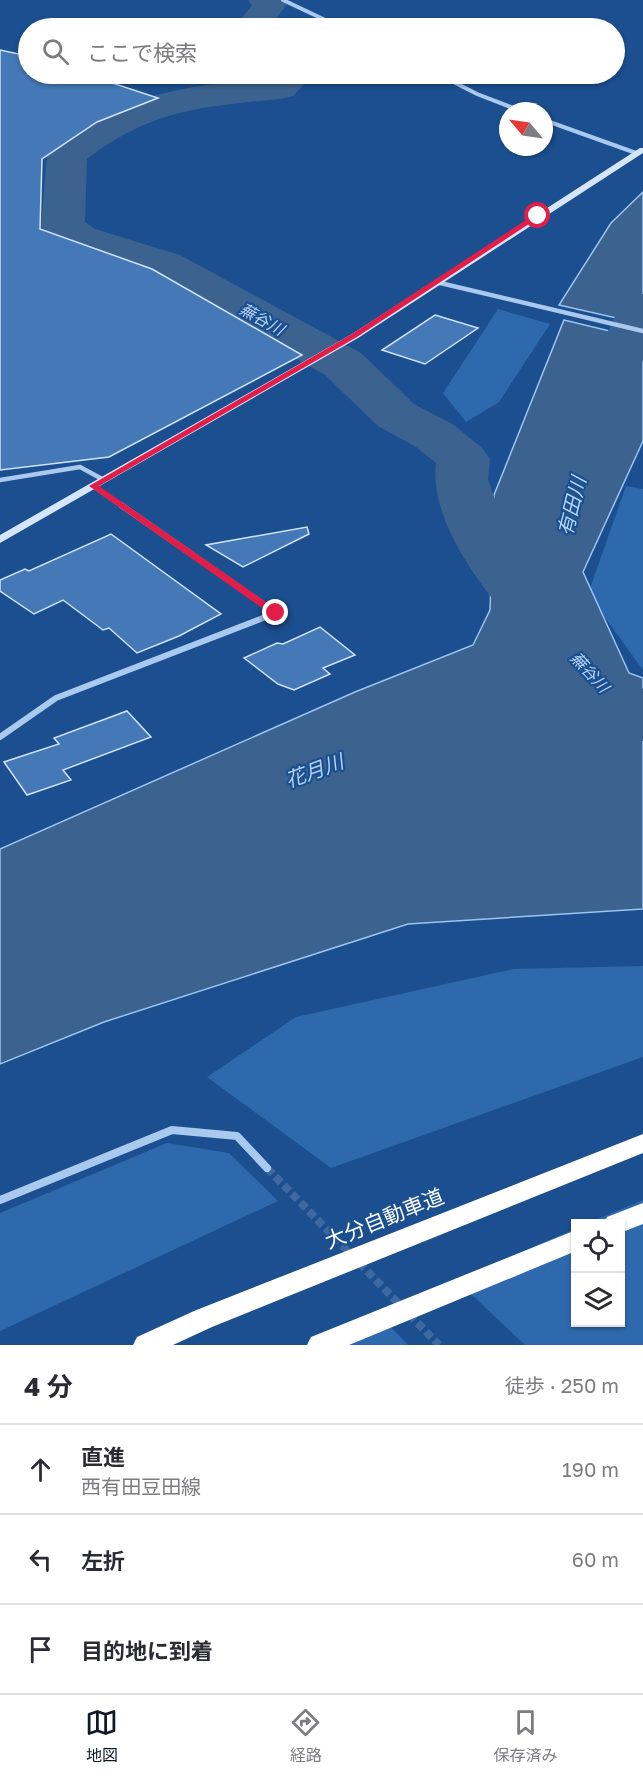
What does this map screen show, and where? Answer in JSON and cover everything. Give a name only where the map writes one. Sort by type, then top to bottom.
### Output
[{"type":"highway","name":"大分自動車道","points":[[146,1345],[203,1319],[643,1143]]},
{"type":"highway","points":[[625,1220],[643,1213]]},
{"type":"highway","points":[[320,1345],[571,1242]]},
{"type":"main road","points":[[0,540],[355,336],[435,282],[640,152]]},
{"type":"street","points":[[283,0],[321,18]]},
{"type":"street","points":[[458,84],[499,102]]},
{"type":"street","points":[[553,123],[640,152]]},
{"type":"street","points":[[435,282],[643,331]]},
{"type":"street","points":[[0,480],[80,467],[104,480]]},
{"type":"street","points":[[1,734],[56,698],[276,613],[93,486]]},
{"type":"street","points":[[0,1200],[172,1130],[237,1136],[267,1168]]},
{"type":"shaded area","points":[[498,309],[550,324],[499,402],[466,422],[443,393]]},
{"type":"shaded area","points":[[626,486],[643,489],[643,670],[588,594]]},
{"type":"shaded area","points":[[643,966],[643,1057],[331,1168],[207,1077],[296,1017],[513,969]]},
{"type":"shaded area","points":[[167,1143],[229,1153],[278,1201],[0,1331],[0,1213]]},
{"type":"shaded area","points":[[643,1200],[643,1345],[525,1345],[456,1280],[571,1231],[571,1327],[625,1327],[625,1219],[598,1219]]},
{"type":"shaded area","points":[[382,1318],[408,1345],[326,1345]]},
{"type":"water","points":[[643,192],[643,324],[559,305],[611,223]]},
{"type":"water","name":"花月川","points":[[564,320],[643,339],[643,441],[583,572],[629,673],[643,678],[643,909],[408,924],[104,1022],[0,1064],[0,849],[355,692],[473,645],[490,610],[494,495]]},
{"type":"building","points":[[0,50],[18,54],[18,84],[115,84],[158,98],[97,122],[42,159],[40,229],[152,269],[302,355],[109,457],[0,470]]},
{"type":"building","points":[[435,315],[478,328],[425,364],[382,350]]},
{"type":"building","points":[[307,527],[309,534],[243,567],[206,545]]},
{"type":"building","points":[[111,534],[221,614],[179,636],[137,653],[109,628],[103,630],[63,600],[34,614],[0,591],[0,580],[25,569],[29,571]]},
{"type":"building","points":[[320,627],[355,655],[323,668],[330,674],[294,690],[278,684],[244,658],[277,643],[283,644]]},
{"type":"building","points":[[127,711],[151,737],[63,770],[71,780],[27,795],[4,762],[59,744],[54,738]]},
{"type":"waterway","name":"蕪谷川","points":[[259,18],[271,3],[265,0]]},
{"type":"waterway","name":"蕪谷川","points":[[285,84],[280,88],[221,94],[167,103],[141,111],[91,136],[67,155],[63,227],[79,238],[164,265],[343,364],[396,415],[435,436],[463,459],[461,479],[479,535],[517,593],[615,699],[643,721]]},
{"type":"waterway","name":"有田川","points":[[598,416],[610,378],[643,308]]},
{"type":"tunnel","points":[[267,1168],[439,1345]]},
{"type":"route","points":[[276,613],[93,486],[355,336],[538,216]]}]
